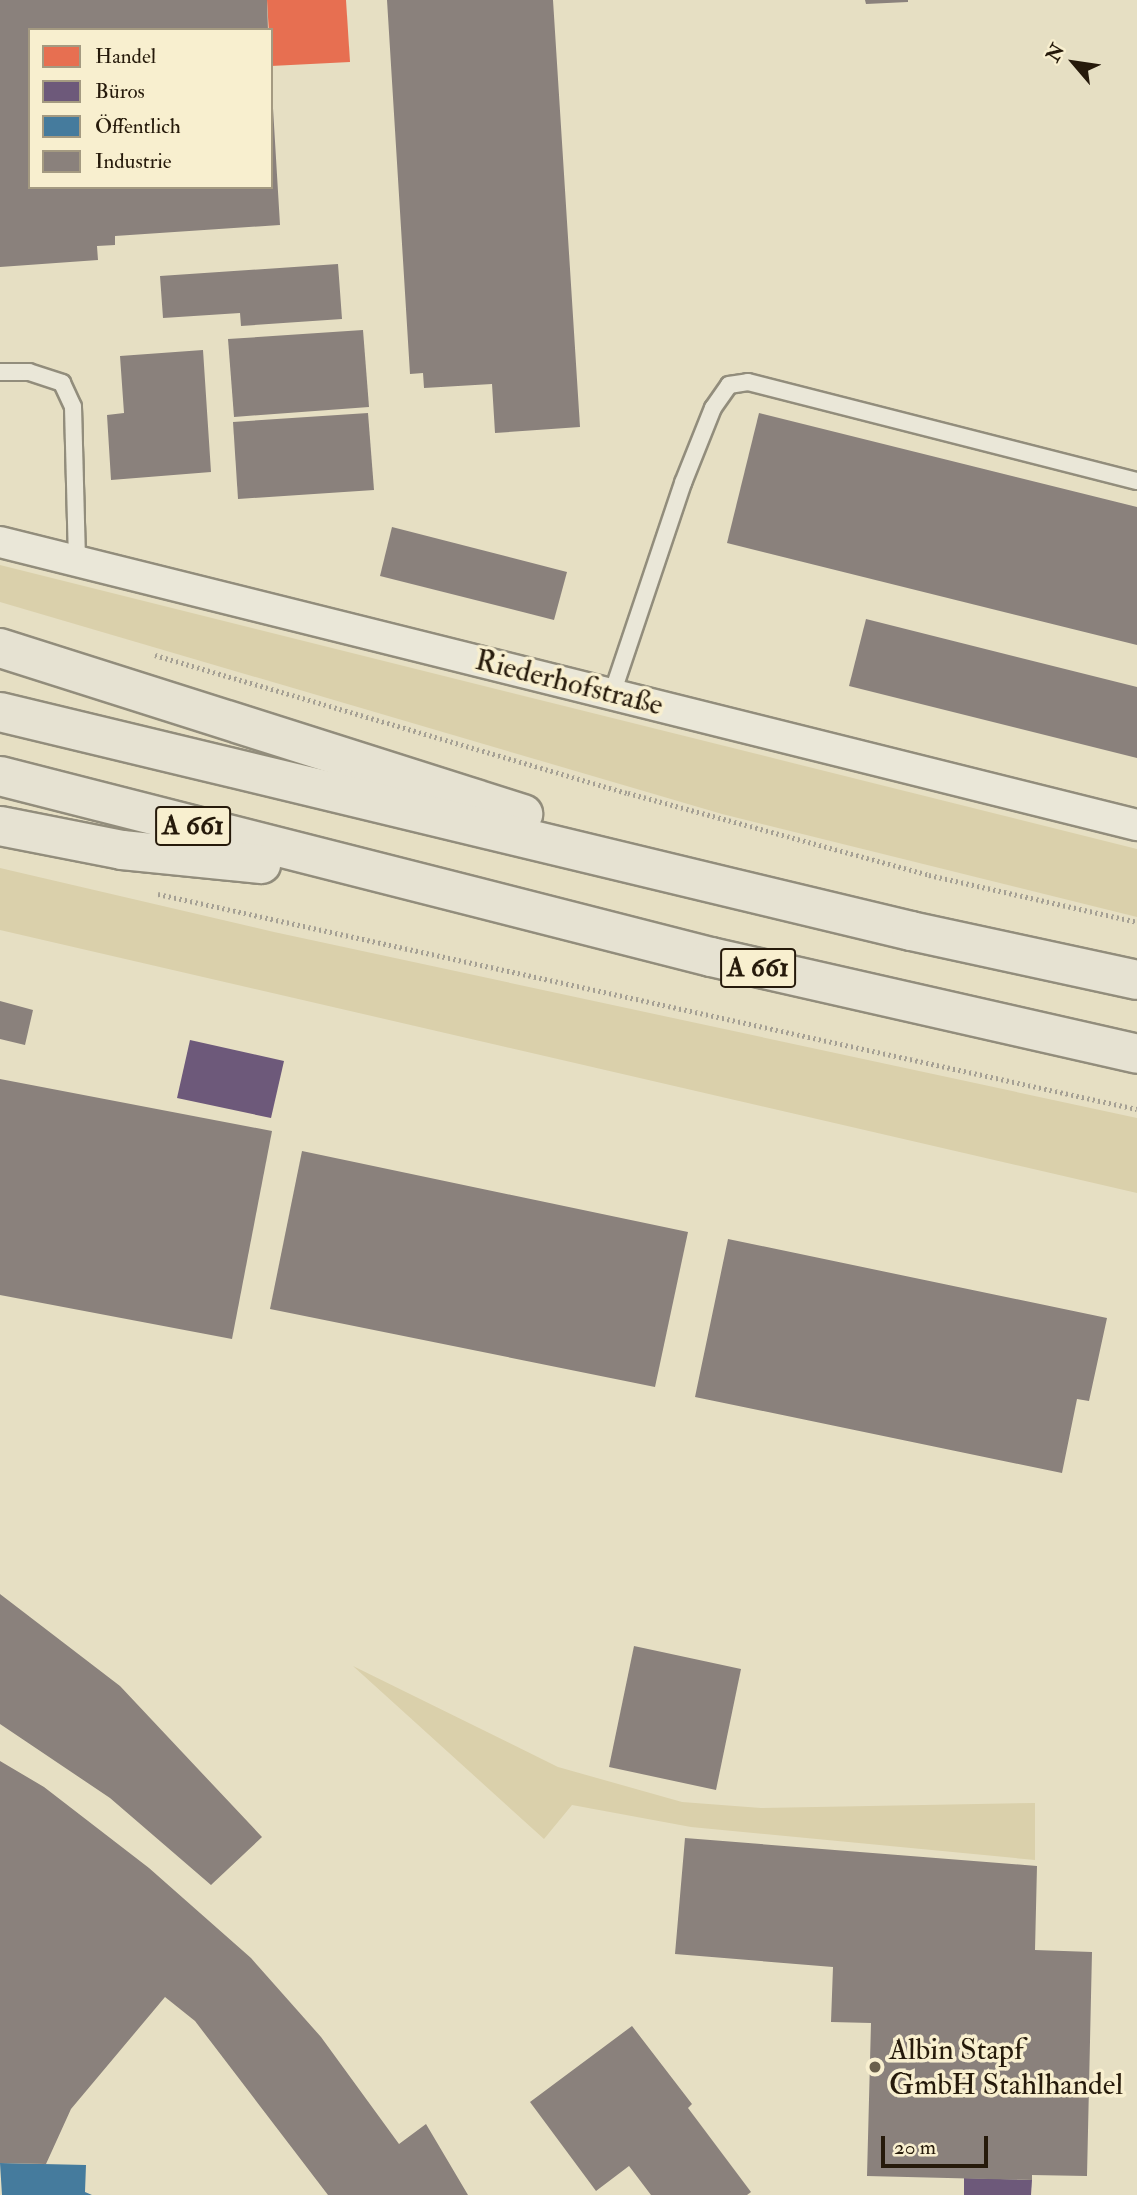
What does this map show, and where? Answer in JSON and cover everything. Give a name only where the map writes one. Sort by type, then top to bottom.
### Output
[{"type":"highway","points":[[0,648],[475,797],[700,877]]},
{"type":"highway","name":"A 661","points":[[0,712],[1137,980]]},
{"type":"highway","name":"A 661","points":[[0,776],[711,957],[1137,1054]]},
{"type":"highway","points":[[0,825],[122,850],[386,876]]},
{"type":"street","name":"Riederhofstraße","points":[[0,542],[1137,825]]},
{"type":"lane","points":[[0,372],[29,372],[62,383],[74,407],[77,561]]},
{"type":"lane","points":[[612,694],[683,483],[713,408],[729,385],[748,382],[1137,481]]},
{"type":"path","points":[[145,652],[667,804],[929,874],[1137,922]]},
{"type":"path","points":[[149,892],[1137,1109]]},
{"type":"shaded area","points":[[0,565],[1137,849],[1137,917],[722,814],[0,602]]},
{"type":"shaded area","points":[[0,868],[274,932],[1137,1118],[1137,1193],[0,930]]},
{"type":"shaded area","points":[[353,1666],[558,1767],[682,1802],[761,1808],[1035,1803],[1035,1860],[691,1827],[572,1805],[544,1839]]},
{"type":"building: Handel","points":[[267,0],[346,0],[350,62],[273,66],[273,28],[269,28]]},
{"type":"building: Büros","points":[[190,1040],[284,1061],[271,1118],[177,1098]]},
{"type":"building: Büros","points":[[964,2178],[1032,2180],[1031,2195],[964,2195]]},
{"type":"building: Öffentlich","points":[[0,2163],[86,2165],[85,2192],[92,2195],[2,2195]]},
{"type":"building: Industrie","points":[[0,0],[267,0],[268,28],[28,28],[28,189],[273,189],[273,108],[280,225],[115,236],[115,245],[97,246],[98,260],[0,267]]},
{"type":"building: Industrie","points":[[387,0],[553,0],[580,427],[495,433],[492,384],[424,388],[423,373],[410,374]]},
{"type":"building: Industrie","points":[[865,0],[908,0],[908,2],[866,4]]},
{"type":"building: Industrie","points":[[338,264],[342,319],[241,326],[240,313],[163,318],[160,276]]},
{"type":"building: Industrie","points":[[363,330],[369,407],[234,417],[228,339]]},
{"type":"building: Industrie","points":[[203,350],[211,472],[111,480],[107,415],[124,413],[120,356]]},
{"type":"building: Industrie","points":[[368,413],[374,490],[238,499],[233,422]]},
{"type":"building: Industrie","points":[[759,413],[1137,507],[1137,645],[727,543]]},
{"type":"building: Industrie","points":[[392,527],[567,572],[554,620],[380,576]]},
{"type":"building: Industrie","points":[[866,619],[1137,687],[1137,758],[849,686]]},
{"type":"building: Industrie","points":[[0,1001],[33,1010],[25,1045],[0,1039]]},
{"type":"building: Industrie","points":[[0,1079],[272,1131],[232,1339],[0,1295]]},
{"type":"building: Industrie","points":[[302,1151],[688,1232],[655,1387],[270,1309]]},
{"type":"building: Industrie","points":[[728,1239],[1107,1318],[1089,1401],[1077,1399],[1062,1473],[695,1397]]},
{"type":"building: Industrie","points":[[0,1594],[120,1686],[262,1837],[211,1885],[110,1798],[0,1724]]},
{"type":"building: Industrie","points":[[634,1646],[741,1669],[716,1790],[609,1767]]},
{"type":"building: Industrie","points":[[0,1761],[44,1787],[149,1868],[251,1958],[321,2037],[399,2144],[426,2124],[468,2195],[328,2195],[195,2021],[165,1997],[71,2109],[46,2164],[0,2163]]},
{"type":"building: Industrie","name":"Albin Stapf GmbH Stahlhandel","points":[[685,1838],[1037,1866],[1035,1950],[1092,1952],[1087,2176],[1032,2175],[1032,2180],[867,2176],[871,2023],[831,2022],[833,1967],[675,1954]]},
{"type":"building: Industrie","points":[[632,2026],[692,2104],[688,2108],[751,2192],[747,2195],[651,2195],[629,2166],[596,2191],[530,2102]]},
{"type":"place","name":"Albin Stapf GmbH Stahlhandel","points":[[875,2067]]}]
